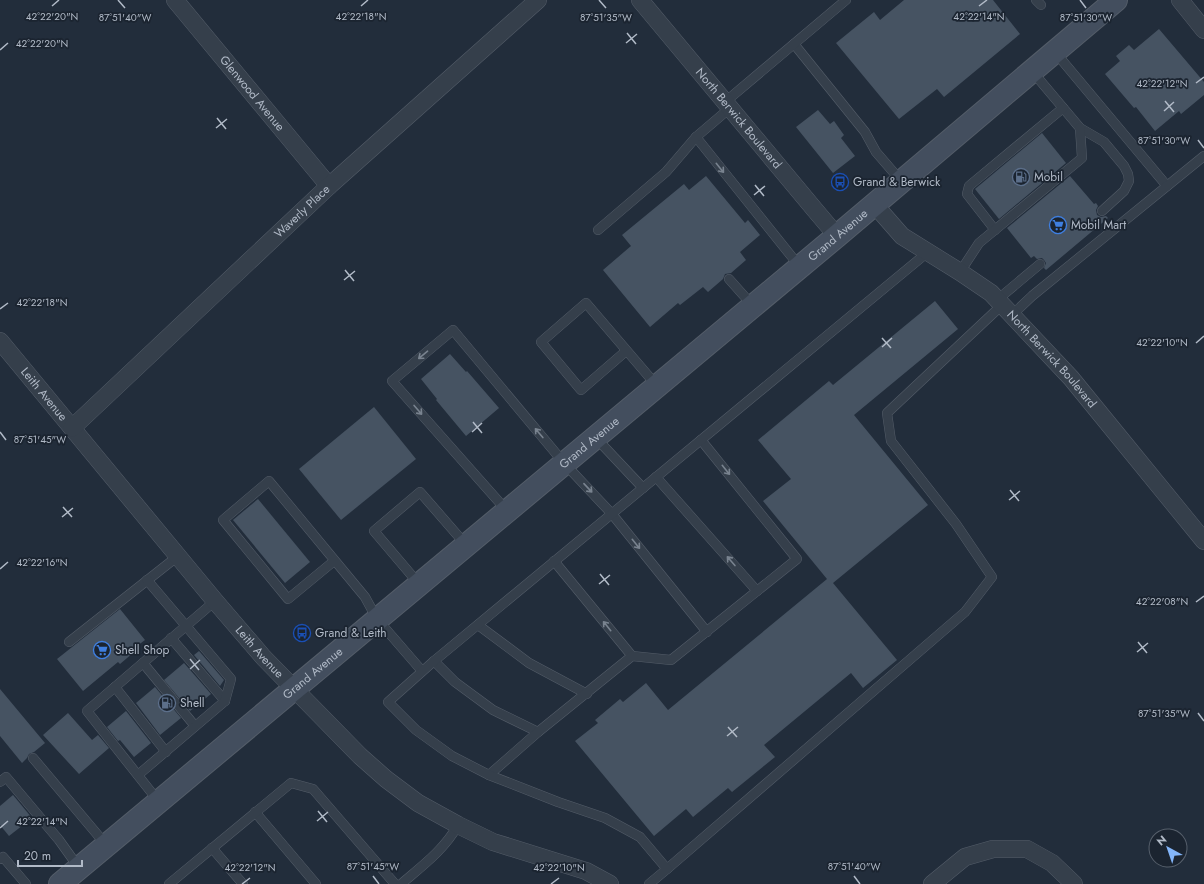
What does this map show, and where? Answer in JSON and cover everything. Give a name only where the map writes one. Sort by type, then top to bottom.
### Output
[{"type":"main road","name":"Grand Avenue","points":[[60,884],[800,267],[1116,0]]},
{"type":"street","name":"Glenwood Avenue","points":[[175,0],[329,186]]},
{"type":"street","name":"Waverly Place","points":[[72,428],[329,186],[538,0]]},
{"type":"street","name":"North Berwick Boulevard","points":[[640,0],[837,236]]},
{"type":"street","points":[[1180,0],[1204,30]]},
{"type":"street","name":"North Berwick Boulevard","points":[[874,204],[902,236],[991,293],[1071,378],[1204,541]]},
{"type":"street","name":"Leith Avenue","points":[[0,341],[264,658],[360,756],[386,779],[418,803],[458,825],[493,842],[586,871],[610,884]]},
{"type":"street","points":[[932,884],[965,857],[993,849],[1028,849],[1052,863],[1074,884]]},
{"type":"lane","points":[[598,230],[666,172],[696,137],[727,105],[794,44],[846,0]]},
{"type":"lane","points":[[794,44],[865,132],[876,152],[901,181]]},
{"type":"lane","points":[[1055,52],[1167,186]]},
{"type":"lane","points":[[1032,71],[1080,128],[1104,142],[1124,166],[1128,174],[1129,181],[1124,191],[1102,211]]},
{"type":"lane","points":[[995,230],[967,194],[969,186],[1063,108]]},
{"type":"lane","points":[[960,272],[979,244],[1082,158],[1080,128]]},
{"type":"lane","points":[[696,137],[800,267]]},
{"type":"lane","points":[[1003,307],[1032,296],[1204,156]]},
{"type":"lane","points":[[667,870],[640,837],[605,818],[558,802],[489,775],[452,756],[416,730],[388,702],[422,671],[928,252]]},
{"type":"lane","points":[[649,884],[965,612],[992,577],[956,524],[891,441],[887,413],[1003,307],[1040,264]]},
{"type":"lane","points":[[729,279],[753,306]]},
{"type":"lane","points":[[626,351],[581,390],[541,342],[586,303],[657,386]]},
{"type":"lane","points":[[507,511],[392,381],[453,330],[564,463],[612,514],[706,632]]},
{"type":"lane","points":[[595,438],[643,488]]},
{"type":"lane","points":[[554,561],[632,656],[671,660],[797,559],[701,440]]},
{"type":"lane","points":[[656,477],[757,591]]},
{"type":"lane","points":[[334,561],[288,599],[223,520],[269,481],[365,597],[377,619],[422,671]]},
{"type":"lane","points":[[419,584],[374,531],[420,492],[466,545]]},
{"type":"lane","points":[[69,642],[178,556]]},
{"type":"lane","points":[[138,775],[225,701],[231,679],[147,580]]},
{"type":"lane","points":[[159,802],[87,711],[215,601]]},
{"type":"lane","points":[[478,625],[528,663],[587,694]]},
{"type":"lane","points":[[171,638],[225,701]]},
{"type":"lane","points":[[489,775],[538,732],[587,694],[632,656]]},
{"type":"lane","points":[[434,661],[455,682],[492,710],[538,732]]},
{"type":"lane","points":[[143,663],[195,726]]},
{"type":"lane","points":[[114,687],[166,752]]},
{"type":"lane","points":[[34,758],[107,846]]},
{"type":"lane","points":[[0,782],[6,777],[59,840],[79,868]]},
{"type":"lane","points":[[169,884],[291,783],[313,789],[395,884]]},
{"type":"lane","points":[[255,812],[316,884]]},
{"type":"lane","points":[[401,884],[438,852],[452,836],[458,825]]},
{"type":"lane","points":[[212,848],[243,884]]},
{"type":"lane","points":[[0,859],[3,857],[26,884]]},
{"type":"building","points":[[904,0],[993,0],[1020,34],[944,97],[937,89],[899,119],[836,43],[874,12],[880,20]]},
{"type":"building","points":[[1159,29],[1204,82],[1204,95],[1181,114],[1179,111],[1155,131],[1136,107],[1134,108],[1105,74],[1120,61],[1116,56],[1129,45],[1134,50]]},
{"type":"building","points":[[818,110],[830,124],[834,121],[844,135],[841,138],[855,156],[833,173],[796,127]]},
{"type":"building","name":"Mobil","points":[[1042,133],[1066,163],[999,219],[975,189]]},
{"type":"building","points":[[706,176],[745,223],[748,220],[760,235],[740,252],[746,260],[731,273],[725,274],[723,279],[708,292],[703,287],[680,305],[678,303],[650,327],[603,270],[631,246],[622,235],[684,184],[689,190]]},
{"type":"building","name":"Mobil Mart","points":[[1070,176],[1094,204],[1096,203],[1098,206],[1096,210],[1097,215],[1101,217],[1106,216],[1108,218],[1046,270],[1044,268],[1046,263],[1044,260],[1042,258],[1037,259],[1034,256],[1031,258],[1007,228]]},
{"type":"building","points":[[935,301],[958,329],[854,415],[928,505],[833,583],[897,660],[863,688],[851,673],[764,745],[775,757],[732,792],[728,788],[693,817],[686,809],[654,836],[575,741],[598,723],[595,720],[620,699],[623,702],[646,683],[668,710],[827,579],[763,501],[791,479],[758,440],[829,381],[833,385]]},
{"type":"building","points":[[450,354],[499,408],[466,436],[436,400],[437,399],[421,379]]},
{"type":"building","points":[[374,407],[416,459],[341,520],[299,469]]},
{"type":"building","points":[[258,499],[310,562],[285,583],[233,520]]},
{"type":"building","name":"Shell Shop","points":[[120,609],[145,640],[137,646],[138,647],[132,652],[133,653],[120,664],[118,662],[83,691],[57,659]]},
{"type":"building","points":[[199,651],[224,680],[220,686],[194,655]]},
{"type":"building","points":[[184,663],[211,694],[190,711],[164,680]]},
{"type":"building","points":[[155,687],[181,718],[160,735],[136,703]]},
{"type":"building","points":[[0,689],[45,743],[29,754],[22,763],[0,736]]},
{"type":"building","points":[[126,711],[151,743],[134,757],[107,727]]},
{"type":"building","points":[[68,713],[92,740],[98,735],[109,748],[79,774],[43,735]]},
{"type":"building","points":[[13,795],[32,818],[9,836],[0,825],[0,806]]},
{"type":"place","name":"Mobil","points":[[1021,177]]},
{"type":"place","name":"Grand & Berwick","points":[[840,182]]},
{"type":"place","name":"Mobil Mart","points":[[1058,225]]},
{"type":"place","name":"Grand & Leith","points":[[302,633]]},
{"type":"place","name":"Shell Shop","points":[[102,650]]},
{"type":"place","name":"Shell","points":[[167,703]]}]
